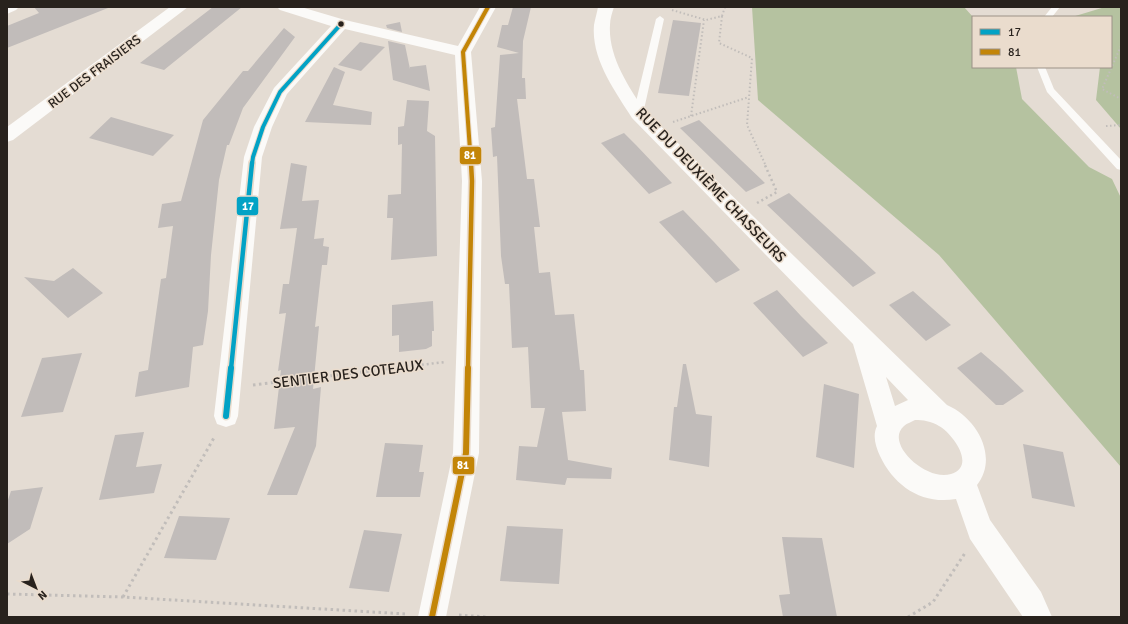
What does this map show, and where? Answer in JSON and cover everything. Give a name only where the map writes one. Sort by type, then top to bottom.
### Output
[{"type":"street","points":[[7,9],[11,7]]},
{"type":"street","name":"RUE DES FRAISIERS","points":[[7,136],[180,7]]},
{"type":"street","points":[[285,7],[341,24],[463,52]]},
{"type":"street","points":[[432,616],[466,453],[472,181],[463,52],[488,7]]},
{"type":"street","name":"RUE DU DEUXIÈME CHASSEURS","points":[[606,7],[602,26],[605,50],[620,85],[638,114],[938,413]]},
{"type":"street","points":[[226,416],[253,157],[263,128],[280,92],[341,24]]},
{"type":"street","name":"RUE DU DEUXIÈME CHASSEURS","points":[[864,340],[889,426]]},
{"type":"street","name":"RUE DU DEUXIÈME CHASSEURS","points":[[913,409],[925,409],[938,413],[961,429],[969,441],[973,452],[974,465],[970,475],[963,483],[951,488],[937,488],[922,483],[908,475],[897,464],[890,450],[887,438],[889,426],[894,418],[903,412],[913,409]]},
{"type":"street","points":[[963,483],[980,529],[1030,602],[1038,617]]},
{"type":"lane","points":[[1049,16],[1056,7]]},
{"type":"lane","points":[[638,114],[660,19]]},
{"type":"lane","points":[[1041,68],[1050,90],[1121,166]]},
{"type":"path","points":[[725,7],[722,16],[718,43],[752,58],[747,124],[777,192],[737,213]]},
{"type":"path","points":[[670,9],[704,20],[722,16]]},
{"type":"path","points":[[691,116],[704,20]]},
{"type":"path","points":[[1112,66],[1121,46]]},
{"type":"path","points":[[1111,68],[1102,89],[1121,99]]},
{"type":"path","points":[[653,129],[749,97]]},
{"type":"path","name":"SENTIER DES COTEAUX","points":[[229,388],[468,359]]},
{"type":"path","points":[[123,597],[226,416]]},
{"type":"path","points":[[908,617],[933,602],[980,529]]},
{"type":"path","points":[[7,594],[123,597],[432,616],[486,617]]},
{"type":"green space","points":[[752,7],[964,7],[972,16],[972,68],[1016,68],[1022,99],[1089,167],[1112,179],[1121,198],[1121,467],[939,255],[758,100]]},
{"type":"green space","points":[[1105,7],[1121,7],[1121,129],[1096,100],[1100,68],[1112,68],[1112,16],[1075,16]]},
{"type":"building","points":[[34,7],[108,8],[7,48],[7,26],[39,13]]},
{"type":"building","points":[[213,7],[242,7],[164,70],[140,63]]},
{"type":"building","points":[[513,7],[531,7],[523,41],[522,78],[525,78],[526,99],[517,99],[527,179],[534,179],[540,227],[534,227],[539,273],[550,272],[555,315],[574,314],[580,370],[584,370],[586,411],[562,412],[568,460],[612,468],[611,479],[567,478],[565,485],[516,480],[519,446],[537,447],[545,408],[531,408],[528,347],[512,348],[509,284],[505,284],[501,256],[497,156],[493,157],[491,128],[495,127],[500,55],[519,53],[497,47],[502,25],[508,25]]},
{"type":"building","points":[[673,20],[701,23],[689,96],[658,93]]},
{"type":"building","points":[[400,22],[402,32],[387,28],[386,25]]},
{"type":"building","points":[[284,28],[295,37],[243,108],[229,145],[227,145],[219,180],[211,255],[208,311],[203,345],[193,347],[189,387],[135,397],[139,372],[148,370],[161,279],[166,278],[173,226],[158,228],[162,204],[181,201],[203,120],[243,71],[248,71]]},
{"type":"building","points":[[388,41],[405,45],[410,69],[410,67],[426,65],[430,91],[393,80]]},
{"type":"building","points":[[360,42],[385,47],[361,71],[338,65]]},
{"type":"building","points":[[334,67],[345,72],[333,105],[372,112],[371,125],[305,122]]},
{"type":"building","points":[[407,100],[429,101],[427,131],[435,136],[437,256],[391,260],[393,218],[387,218],[388,195],[401,194],[402,144],[398,145],[398,127],[404,126]]},
{"type":"building","points":[[111,117],[174,135],[153,156],[89,138]]},
{"type":"building","points":[[699,120],[765,183],[746,192],[680,128]]},
{"type":"building","points":[[624,133],[672,183],[649,194],[601,143]]},
{"type":"building","points":[[291,163],[307,166],[302,201],[319,200],[314,239],[324,238],[323,246],[329,247],[327,265],[322,265],[315,327],[319,326],[313,389],[321,387],[316,446],[297,495],[267,495],[295,427],[274,429],[281,370],[278,371],[286,313],[279,314],[283,284],[289,284],[297,228],[280,229]]},
{"type":"building","points":[[789,193],[876,273],[853,287],[767,205]]},
{"type":"building","points":[[683,210],[740,270],[716,283],[659,222]]},
{"type":"building","points":[[73,268],[103,293],[68,318],[24,277],[54,281]]},
{"type":"building","points":[[777,290],[828,343],[803,357],[753,303]]},
{"type":"building","points":[[913,291],[951,325],[926,341],[889,305]]},
{"type":"building","points":[[433,301],[434,331],[432,331],[432,346],[426,349],[399,352],[399,335],[392,336],[392,305]]},
{"type":"building","points":[[981,352],[1024,391],[1003,405],[996,405],[957,368]]},
{"type":"building","points":[[82,353],[63,412],[21,417],[42,358]]},
{"type":"building","points":[[683,364],[686,364],[696,414],[712,416],[709,467],[669,460],[674,407],[677,407]]},
{"type":"building","points":[[824,384],[859,394],[854,468],[816,457]]},
{"type":"building","points":[[144,432],[136,467],[162,464],[154,493],[99,500],[115,435]]},
{"type":"building","points":[[385,443],[423,445],[419,472],[424,472],[420,497],[376,497]]},
{"type":"building","points":[[1023,444],[1063,452],[1075,507],[1032,498]]},
{"type":"building","points":[[43,487],[30,529],[7,544],[7,503],[11,491]]},
{"type":"building","points":[[179,516],[230,518],[216,560],[164,558]]},
{"type":"building","points":[[507,526],[563,529],[559,584],[500,581]]},
{"type":"building","points":[[364,530],[402,534],[389,592],[349,588]]},
{"type":"building","points":[[782,537],[822,538],[837,617],[783,617],[779,595],[790,594]]},
{"type":"transit line","name":"81","points":[[432,617],[466,453],[472,181],[463,52],[488,7]]},
{"type":"transit line","name":"17","points":[[226,416],[253,157],[263,127],[280,92],[341,24]]}]
